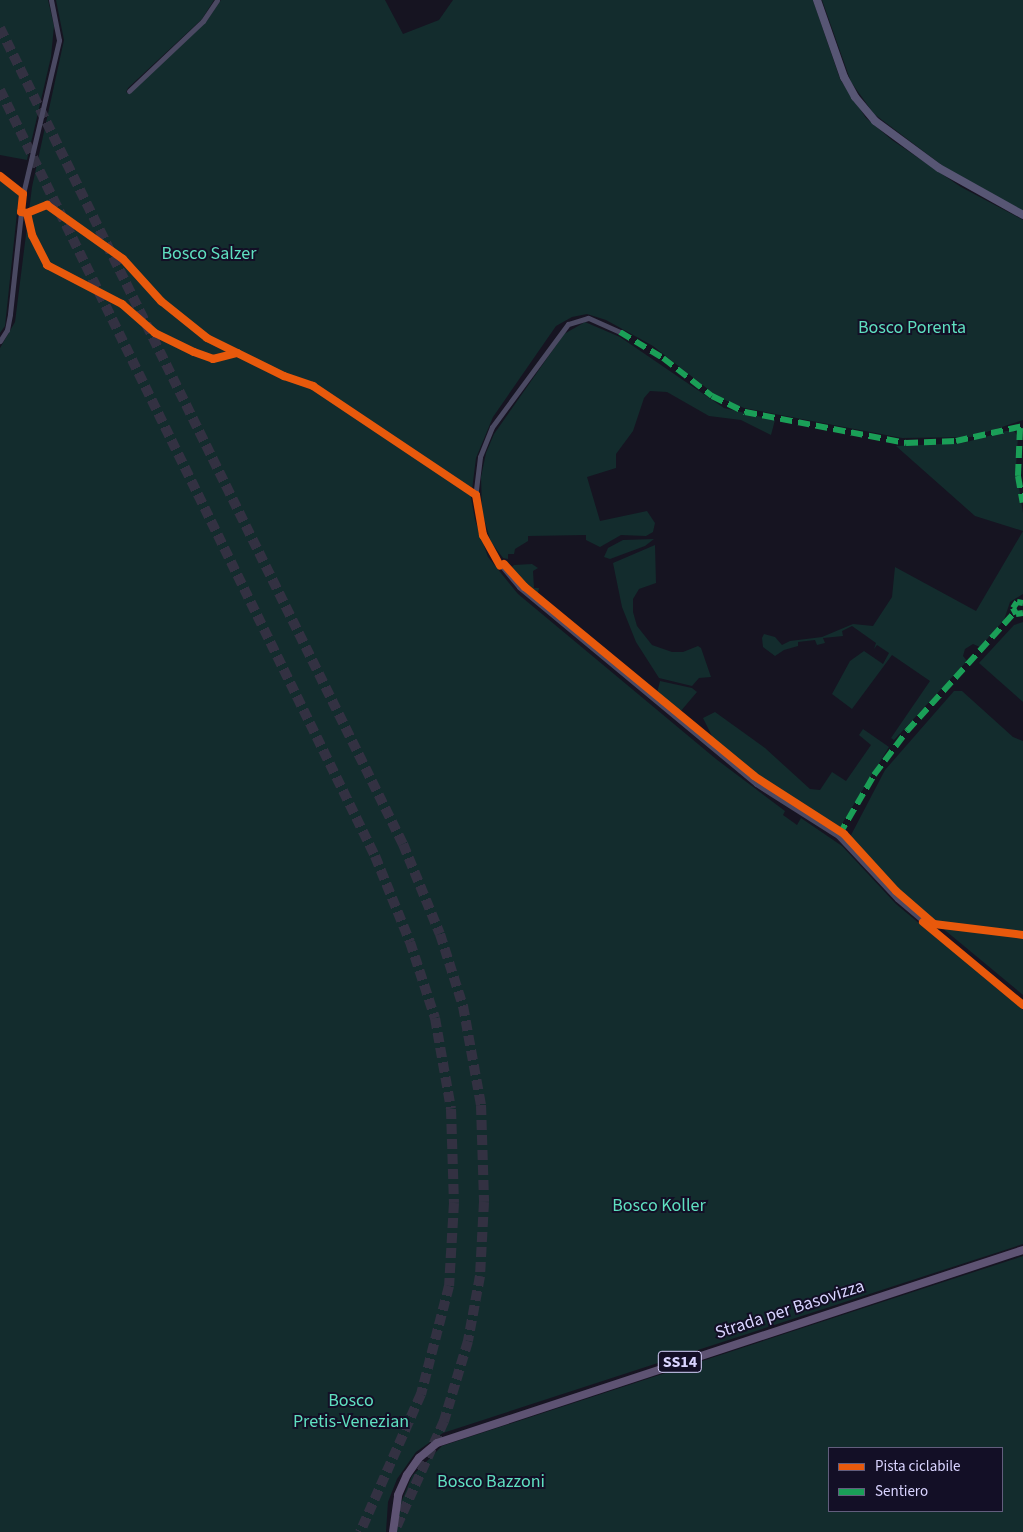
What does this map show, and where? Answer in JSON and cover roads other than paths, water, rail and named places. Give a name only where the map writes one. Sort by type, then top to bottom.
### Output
[{"type":"main road","points":[[818,0],[844,78],[875,121],[939,168],[1023,215]]},
{"type":"main road","name":"Strada per Basovizza","points":[[393,1532],[398,1495],[407,1475],[419,1458],[437,1443],[1023,1250]]},
{"type":"street","points":[[0,341],[7,330],[10,314],[23,194],[59,40],[51,0]]},
{"type":"street","points":[[129,91],[202,21],[217,0]]},
{"type":"street","points":[[620,332],[588,318],[568,324],[492,427],[479,462],[476,494],[482,530],[494,557],[523,591],[738,769],[838,836],[897,899],[1023,1005]]},
{"type":"tunnel","points":[[0,28],[403,844],[440,934],[463,1006],[481,1105],[484,1202],[480,1276],[468,1341],[444,1421],[394,1532]]},
{"type":"tunnel","points":[[0,90],[375,856],[410,942],[435,1018],[451,1109],[454,1203],[449,1286],[421,1394],[360,1532]]},
{"type":"park label","name":"Bosco Salzer","points":[[209,254]]},
{"type":"park label","name":"Bosco Porenta","points":[[912,328]]},
{"type":"park label","name":"Bosco Koller","points":[[659,1206]]},
{"type":"park label","name":"Bosco Pretis-Venezian","points":[[351,1412]]},
{"type":"park label","name":"Bosco Bazzoni","points":[[491,1482]]}]
